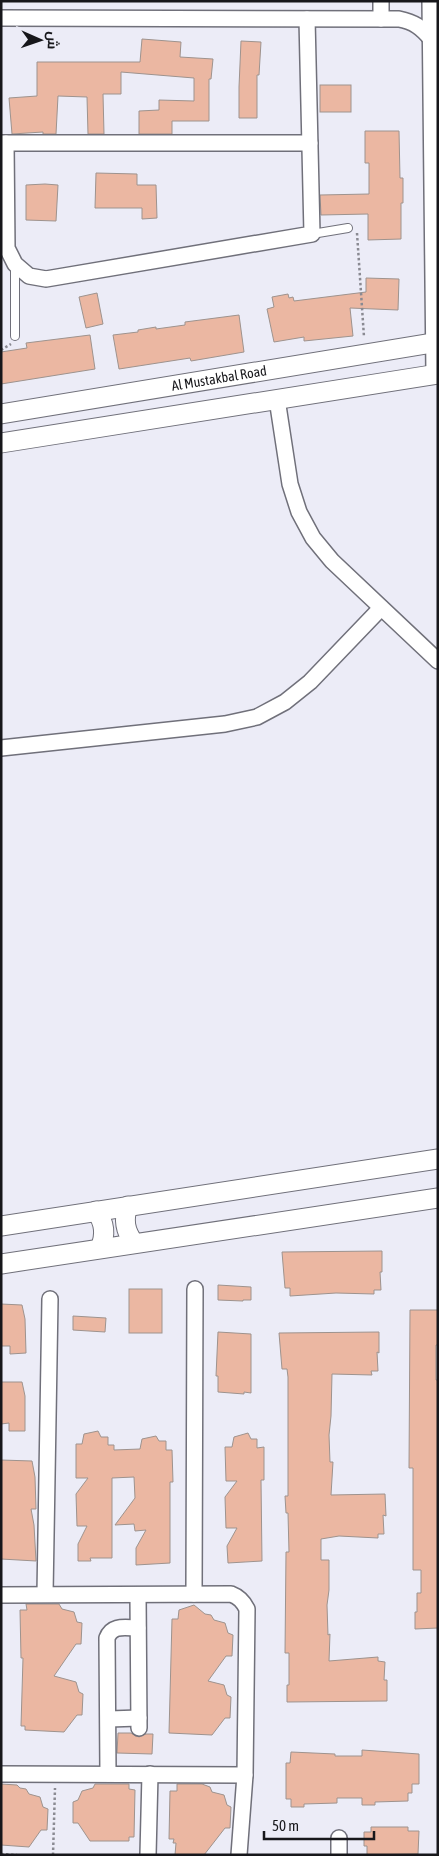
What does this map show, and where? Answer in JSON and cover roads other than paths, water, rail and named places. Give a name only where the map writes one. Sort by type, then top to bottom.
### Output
[{"type":"street","points":[[381,1],[381,19]]},
{"type":"street","points":[[1,443],[436,374],[430,1]]},
{"type":"street","points":[[1,18],[399,19],[412,22],[423,29],[431,39]]},
{"type":"street","points":[[307,19],[310,143],[312,234],[46,279],[29,276],[15,264],[7,248],[4,143],[310,143]]},
{"type":"street","name":"Al Mustakbal Road","points":[[1,414],[436,342]]},
{"type":"street","points":[[277,399],[290,484],[299,512],[313,538],[332,561],[438,662]]},
{"type":"street","points":[[1,748],[226,724],[257,717],[285,702],[310,682],[381,608]]},
{"type":"street","points":[[1,1226],[438,1159]]},
{"type":"street","points":[[1,1264],[438,1198]]},
{"type":"street","points":[[128,1206],[124,1222],[129,1237],[134,1243]]},
{"type":"street","points":[[96,1211],[104,1233],[100,1248]]},
{"type":"street","points":[[194,1594],[195,1289]]},
{"type":"street","points":[[45,1594],[50,1299]]},
{"type":"street","points":[[1,1595],[231,1594],[244,1602],[247,1608],[245,1775],[239,1855]]},
{"type":"street","points":[[109,1719],[139,1723],[138,1595]]},
{"type":"street","points":[[108,1774],[108,1638],[110,1632],[115,1628],[138,1628]]},
{"type":"street","points":[[1,1774],[245,1775]]},
{"type":"street","points":[[148,1855],[150,1774]]},
{"type":"street","points":[[339,1838],[339,1855]]},
{"type":"lane","points":[[312,234],[348,228]]},
{"type":"lane","points":[[15,264],[15,336]]}]
